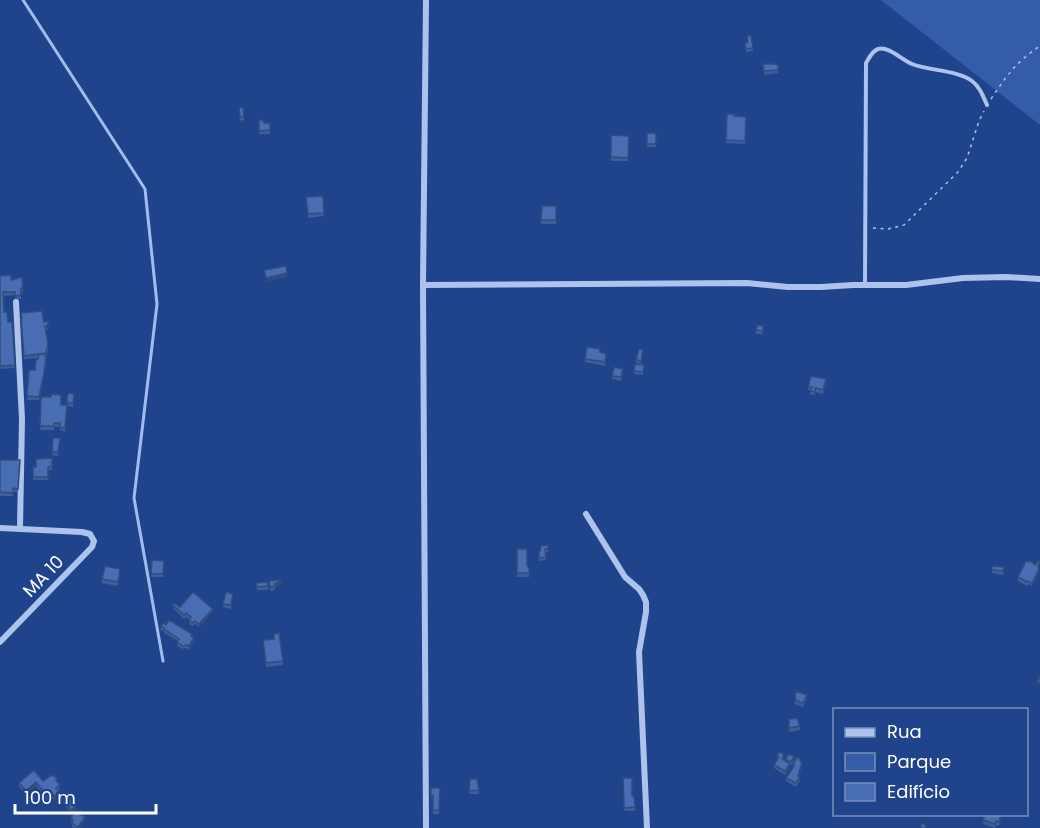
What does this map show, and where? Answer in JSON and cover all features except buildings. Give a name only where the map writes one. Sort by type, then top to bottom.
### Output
[{"type":"street","points":[[426,0],[423,285],[426,828]]},
{"type":"street","points":[[423,285],[735,283],[788,287],[911,285],[963,278],[1040,279]]},
{"type":"street","points":[[0,528],[20,528],[22,419],[16,302]]},
{"type":"street","points":[[586,514],[625,577],[639,589],[646,602],[639,652],[647,828]]},
{"type":"street","name":"MA 10","points":[[0,642],[92,547],[94,541],[92,536],[82,532],[20,528]]},
{"type":"lane","points":[[865,285],[866,63],[870,55],[877,49],[885,49],[916,66],[964,76],[978,87],[987,105]]},
{"type":"path","points":[[866,227],[888,229],[904,225],[958,172],[967,158],[979,121],[987,105],[1012,69],[1040,46]]},
{"type":"green space","points":[[881,0],[1040,0],[1040,125]]},
{"type":"waterway","points":[[23,0],[145,189],[157,304],[134,498],[163,661]]}]
